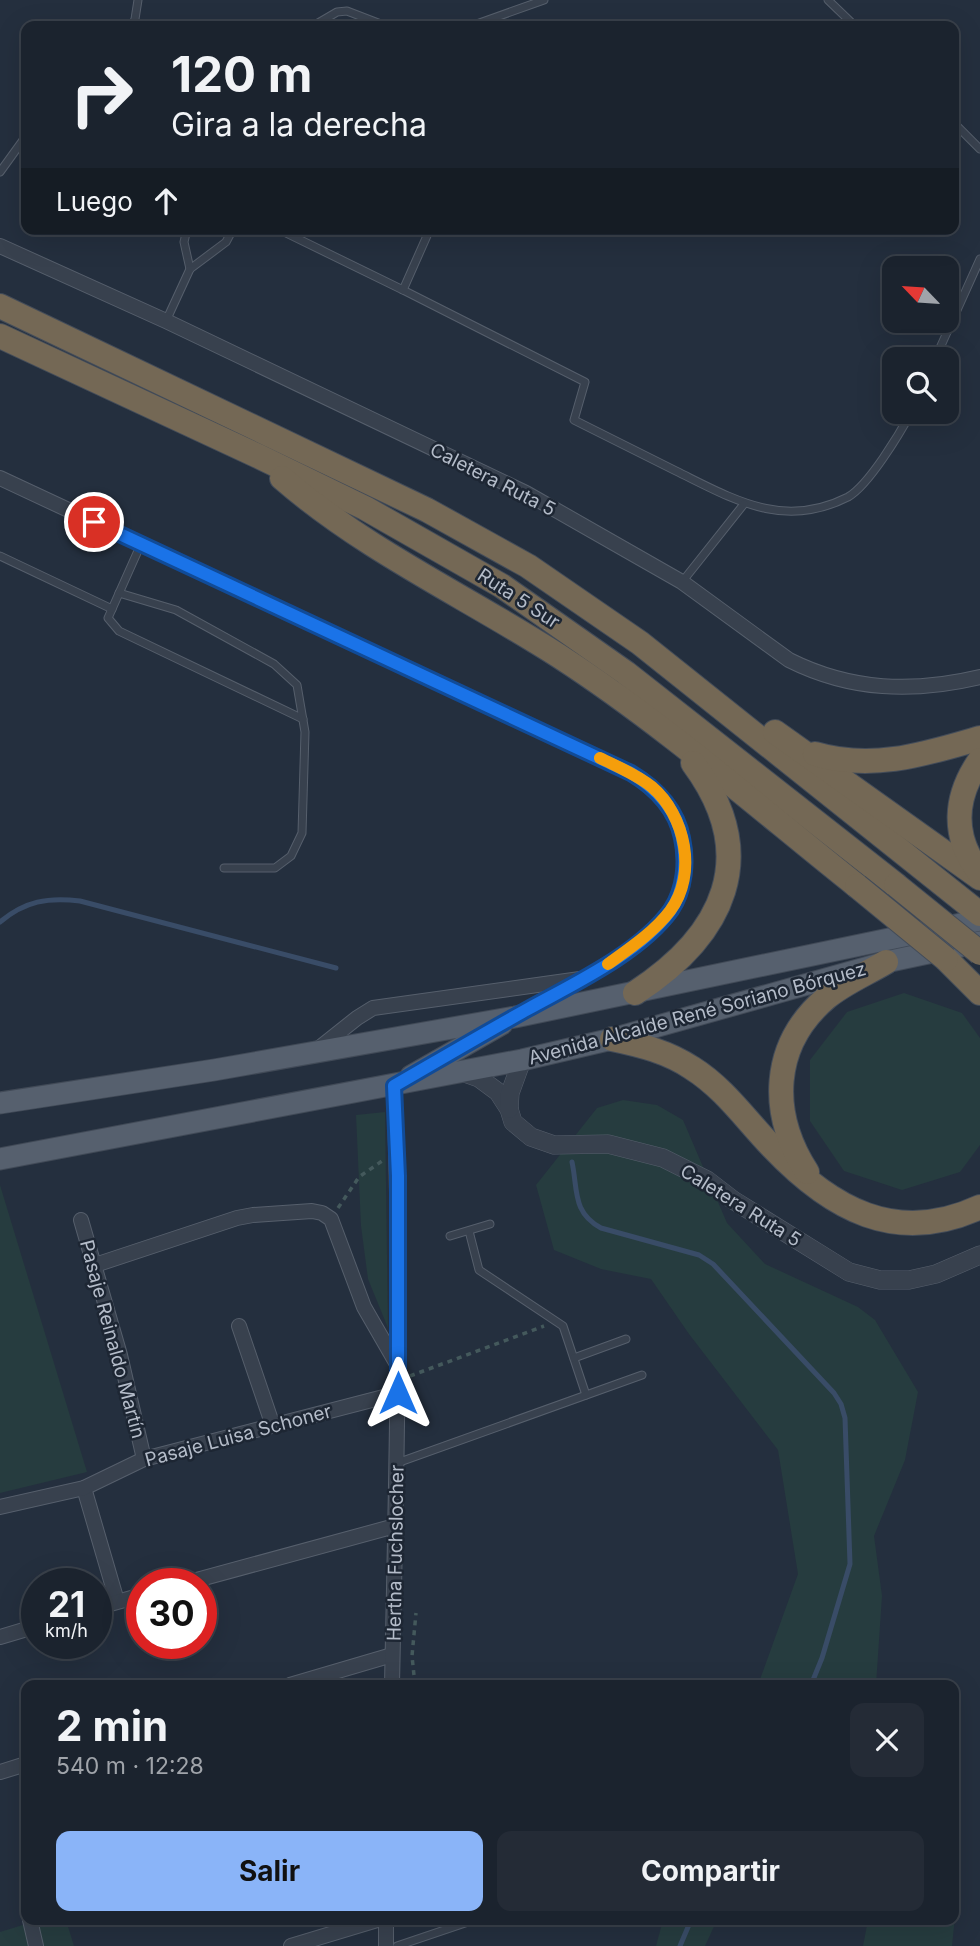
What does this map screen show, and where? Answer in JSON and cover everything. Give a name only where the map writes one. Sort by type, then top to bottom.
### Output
[{"type":"highway","name":"Ruta 5 Sur","points":[[0,306],[427,510],[528,566],[640,643],[914,862],[975,919]]},
{"type":"highway","name":"Ruta 5 Sur","points":[[0,336],[258,456],[411,533],[544,614],[626,673],[980,953]]},
{"type":"highway","points":[[258,456],[300,494],[345,527],[559,657],[635,708],[946,959],[980,993]]},
{"type":"highway","points":[[640,643],[798,747],[980,875]]},
{"type":"highway","points":[[798,747],[836,759],[868,762],[928,754],[980,738]]},
{"type":"highway","points":[[635,993],[666,971],[702,932],[723,895],[729,866],[729,841],[719,806],[706,782],[676,740]]},
{"type":"highway","points":[[980,760],[966,784],[959,812],[961,838],[980,875]]},
{"type":"highway","points":[[825,1194],[805,1170],[785,1126],[781,1102],[783,1066],[796,1032],[818,1005],[840,988],[886,962]]},
{"type":"highway","points":[[612,1040],[665,1054],[693,1068],[724,1094],[786,1161],[825,1194],[862,1214],[888,1221],[920,1223],[973,1208]]},
{"type":"main road","name":"Avenida Alcalde René Soriano Bórquez","points":[[0,1103],[214,1070],[515,1017],[975,919]]},
{"type":"main road","name":"Avenida Alcalde René Soriano Bórquez","points":[[0,1159],[522,1060],[612,1040],[886,962],[980,942]]},
{"type":"main road","points":[[394,1086],[515,1017]]},
{"type":"street","name":"Caletera Ruta 5","points":[[0,246],[166,321],[526,493],[682,582],[789,660],[820,674],[863,686],[888,688],[934,686],[980,677]]},
{"type":"street","points":[[0,478],[631,773],[653,788],[671,809],[681,833],[685,864],[678,895],[671,909],[650,932],[588,978],[515,1017]]},
{"type":"street","points":[[313,1053],[357,1018],[373,1009],[588,978]]},
{"type":"street","points":[[509,1109],[510,1093],[522,1060]]},
{"type":"street","name":"Caletera Ruta 5","points":[[462,1072],[479,1078],[498,1092],[520,1130],[542,1142],[554,1145],[608,1144],[645,1152],[685,1168],[857,1275],[880,1280],[909,1280],[936,1274],[980,1255]]},
{"type":"street","name":"Hertha Fuchslocher","points":[[392,1680],[399,1380],[394,1086]]},
{"type":"street","points":[[95,1265],[245,1217],[313,1211],[322,1213],[331,1219],[364,1307],[399,1380]]},
{"type":"street","name":"Pasaje Reinaldo Martín","points":[[81,1220],[120,1355],[144,1458]]},
{"type":"street","points":[[239,1326],[273,1426]]},
{"type":"street","name":"Pasaje Luisa Schoner","points":[[0,1507],[84,1488],[144,1458],[273,1426],[399,1380]]},
{"type":"street","points":[[84,1488],[117,1601]]},
{"type":"street","points":[[217,1575],[395,1526]]},
{"type":"street","points":[[112,1603],[126,1599]]},
{"type":"street","points":[[0,1637],[21,1631]]},
{"type":"street","points":[[307,1680],[392,1655]]},
{"type":"street","points":[[0,1772],[21,1766]]},
{"type":"street","points":[[31,1925],[36,1946]]},
{"type":"street","points":[[290,1946],[360,1925]]},
{"type":"street","points":[[386,1925],[386,1946]]},
{"type":"lane","points":[[134,21],[138,0]]},
{"type":"lane","points":[[485,21],[544,0]]},
{"type":"lane","points":[[828,0],[850,21]]},
{"type":"lane","points":[[322,21],[337,12],[347,11],[373,21]]},
{"type":"lane","points":[[959,128],[980,149]]},
{"type":"lane","points":[[0,172],[21,143]]},
{"type":"lane","points":[[186,235],[184,242],[190,269]]},
{"type":"lane","points":[[166,321],[190,269],[226,242],[230,235]]},
{"type":"lane","points":[[290,235],[585,382],[574,421],[744,504],[795,512],[812,510],[850,496],[880,463],[904,424]]},
{"type":"lane","points":[[403,290],[427,235]]},
{"type":"lane","points":[[940,347],[980,258]]},
{"type":"lane","points":[[682,582],[744,504]]},
{"type":"lane","points":[[141,544],[108,618],[118,631],[303,719]]},
{"type":"lane","points":[[0,556],[112,609]]},
{"type":"lane","points":[[119,593],[176,610],[274,664],[297,685],[305,732],[302,833],[291,856],[275,868],[224,868]]},
{"type":"lane","points":[[450,1236],[490,1224]]},
{"type":"lane","points":[[469,1231],[479,1269],[563,1326],[586,1395]]},
{"type":"lane","points":[[574,1358],[626,1339]]},
{"type":"lane","points":[[397,1463],[642,1375]]},
{"type":"lane","points":[[397,1946],[459,1925]]},
{"type":"path","points":[[331,1219],[359,1177],[397,1152]]},
{"type":"path","points":[[399,1380],[556,1322]]},
{"type":"path","points":[[414,1680],[412,1656],[416,1613]]},
{"type":"green space","points":[[904,993],[962,1013],[980,1038],[980,1145],[960,1172],[902,1190],[844,1171],[810,1121],[810,1060],[847,1012]]},
{"type":"green space","points":[[623,1100],[657,1105],[683,1120],[727,1223],[765,1264],[858,1307],[875,1320],[918,1392],[905,1460],[874,1536],[882,1596],[876,1680],[760,1680],[798,1574],[778,1450],[689,1334],[651,1279],[601,1269],[554,1250],[536,1185],[597,1108]]},
{"type":"green space","points":[[385,1112],[388,1328],[368,1279],[361,1226],[356,1115]]},
{"type":"green space","points":[[0,1185],[87,1472],[0,1493]]},
{"type":"green space","points":[[23,1925],[68,1925],[74,1946],[0,1946],[0,1932]]},
{"type":"green space","points":[[662,1925],[715,1925],[705,1946],[656,1946]]},
{"type":"green space","points":[[867,1925],[954,1925],[952,1946],[863,1946]]},
{"type":"waterway","points":[[0,922],[19,909],[37,902],[80,901],[336,968]]},
{"type":"waterway","points":[[572,1162],[578,1200],[585,1215],[592,1222],[601,1228],[699,1255],[713,1264],[834,1393],[841,1404],[845,1418],[850,1564],[813,1680]]},
{"type":"waterway","points":[[680,1946],[689,1925]]},
{"type":"slow traffic","points":[[600,758],[643,780],[663,798],[681,833],[685,864],[683,880],[671,909],[650,932],[608,964]]},
{"type":"route","points":[[94,522],[631,773],[663,798],[677,821],[684,849],[683,880],[671,909],[650,932],[588,978],[394,1086],[398,1176],[398,1393]]}]
